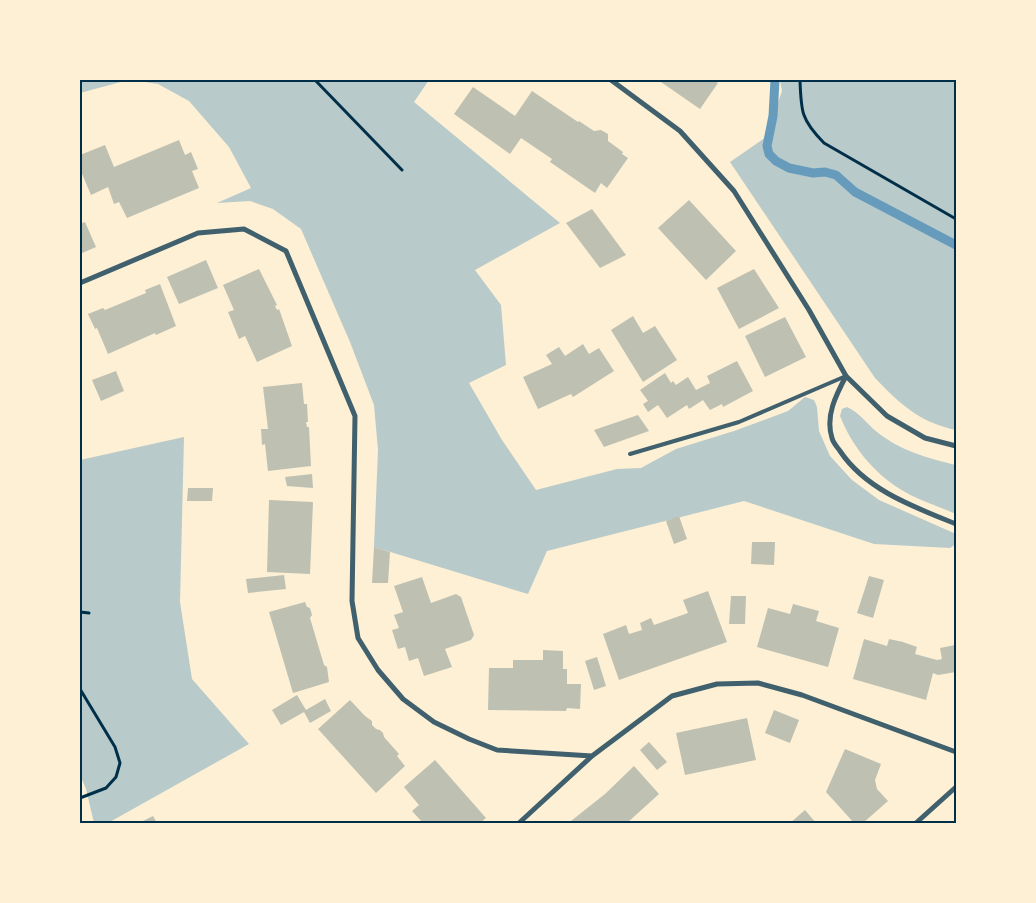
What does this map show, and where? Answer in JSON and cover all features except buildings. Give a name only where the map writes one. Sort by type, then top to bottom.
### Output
[{"type":"street","points":[[611,80],[680,131],[734,191],[809,310],[846,376],[887,416],[925,438],[956,446]]},
{"type":"street","points":[[80,283],[198,233],[244,229],[286,251],[355,416],[352,601],[358,638],[378,670],[403,700],[434,722],[497,750],[592,756]]},
{"type":"street","points":[[846,376],[836,395],[830,415],[832,439],[848,462],[884,492],[956,524]]},
{"type":"street","points":[[519,823],[592,756],[672,696],[717,684],[758,683],[802,696],[956,752]]},
{"type":"street","points":[[916,823],[956,787]]},
{"type":"lane","points":[[630,454],[740,422],[846,376]]},
{"type":"path","points":[[315,80],[402,170]]},
{"type":"path","points":[[800,80],[800,104],[804,118],[810,129],[824,143],[956,219]]},
{"type":"path","points":[[80,612],[89,613]]},
{"type":"path","points":[[80,689],[115,747],[120,763],[116,777],[106,788],[80,798]]},
{"type":"shaded area","points":[[80,80],[128,80],[80,93]]},
{"type":"shaded area","points":[[132,80],[429,80],[414,102],[560,223],[475,270],[501,305],[506,365],[469,383],[502,440],[536,490],[617,469],[641,468],[676,449],[734,431],[788,411],[805,397],[814,400],[817,407],[819,431],[830,456],[852,480],[879,500],[956,534],[956,544],[950,548],[874,544],[744,501],[547,551],[528,594],[374,547],[378,450],[374,405],[350,342],[301,229],[273,209],[250,201],[217,203],[251,188],[229,147],[189,101],[158,84]]},
{"type":"shaded area","points":[[780,80],[956,80],[956,430],[931,422],[911,411],[875,378],[730,162],[766,137],[782,91]]},
{"type":"shaded area","points":[[847,407],[860,415],[877,432],[895,444],[925,456],[956,465],[956,514],[920,500],[881,475],[857,448],[845,427],[840,416],[842,409]]},
{"type":"shaded area","points":[[184,437],[180,602],[192,679],[249,744],[108,823],[94,823],[86,789],[80,775],[80,460]]},
{"type":"waterway","points":[[775,80],[773,116],[767,146],[769,154],[776,161],[789,168],[836,175],[855,192],[956,245]]}]
